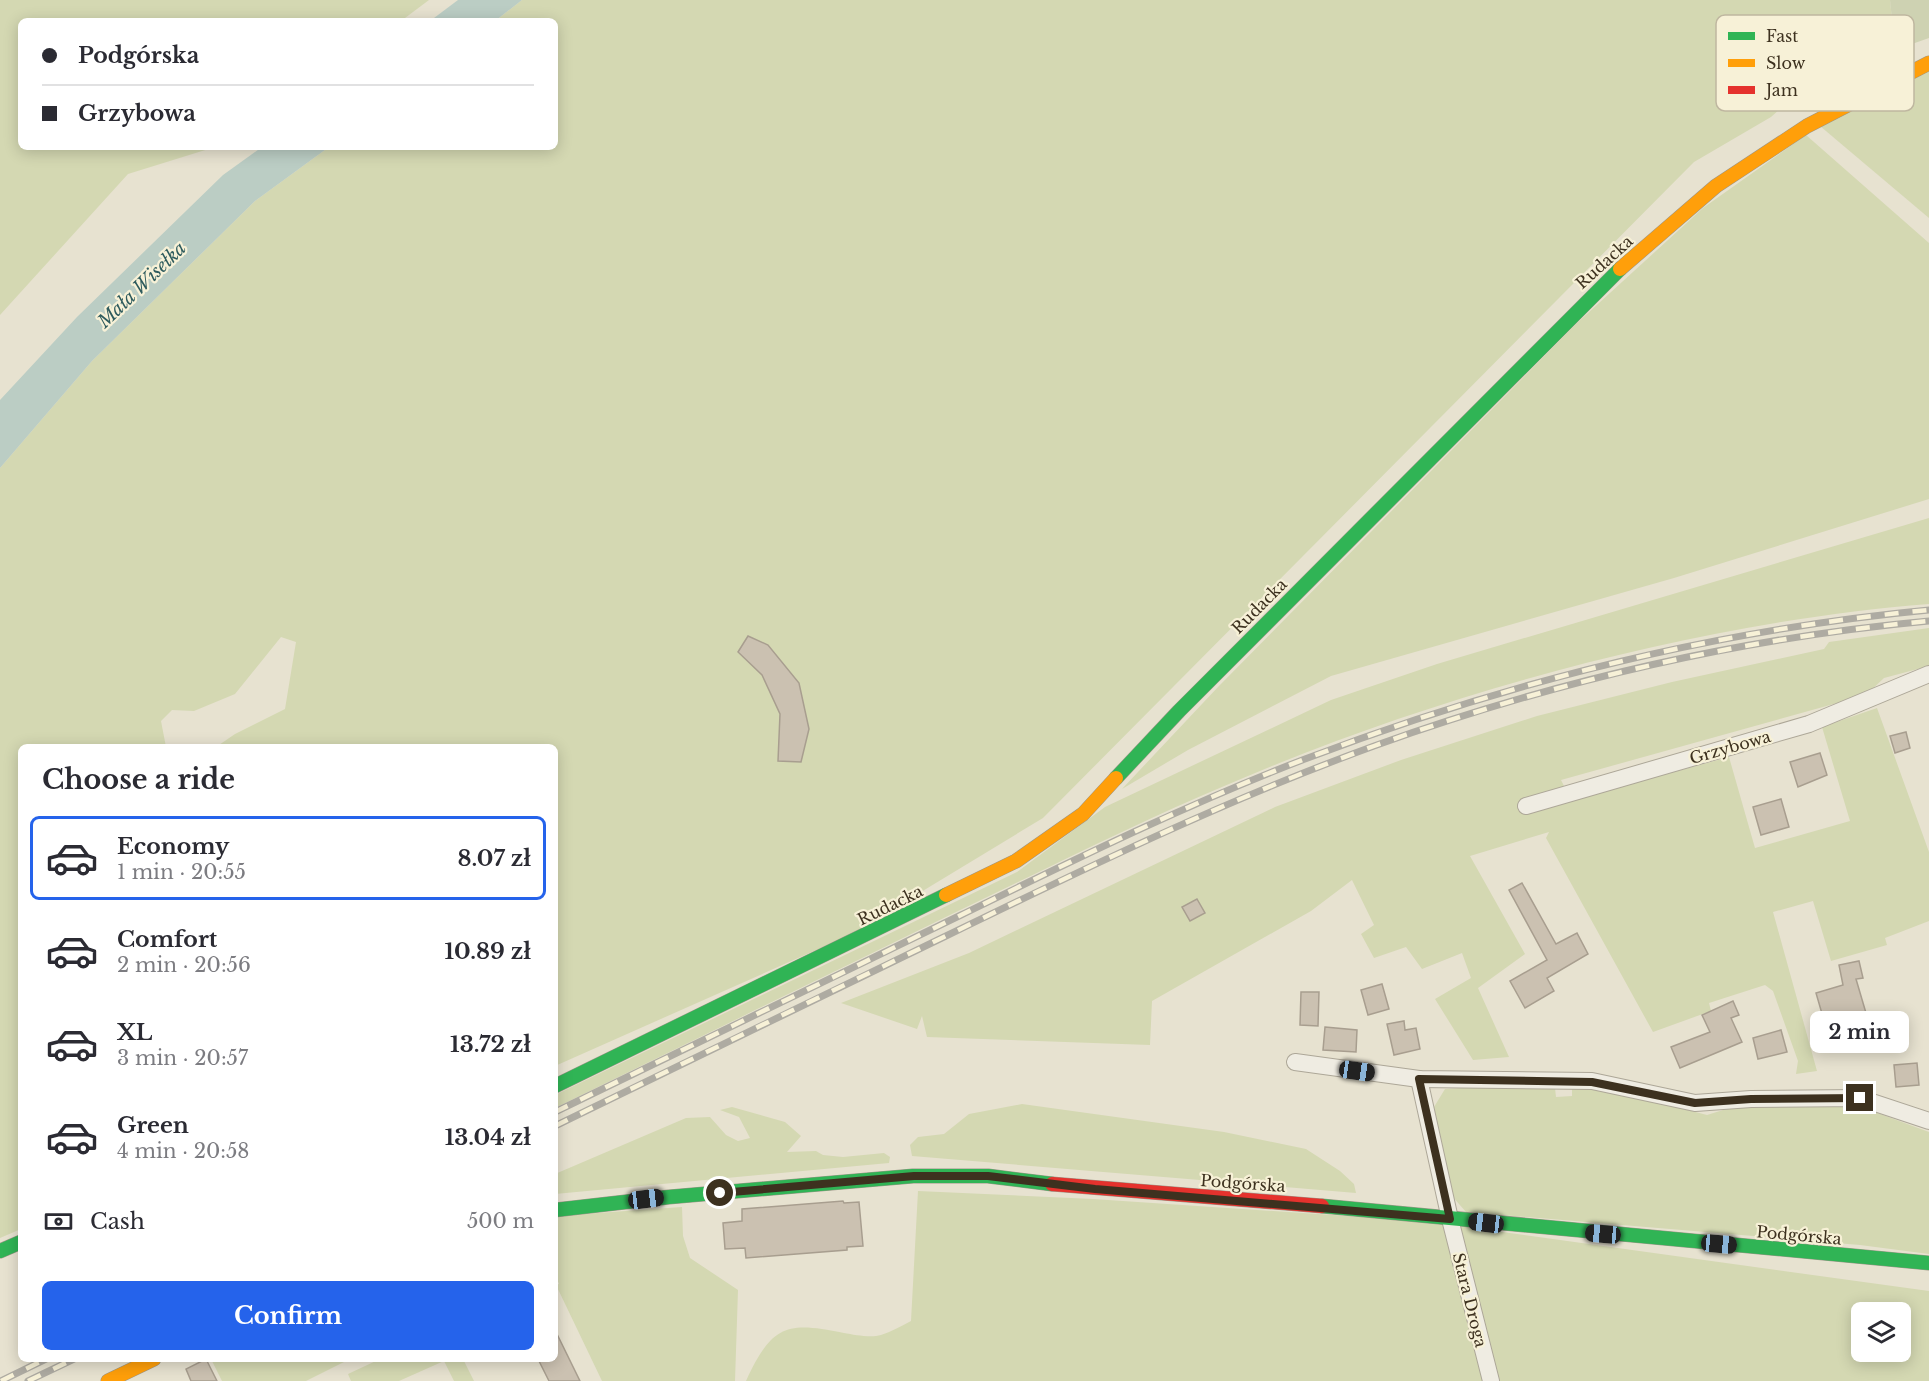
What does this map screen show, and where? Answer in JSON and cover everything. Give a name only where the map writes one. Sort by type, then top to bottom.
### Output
[{"type":"street","name":"Rudacka","points":[[1914,71],[1929,63]]},
{"type":"street","name":"Rudacka","points":[[558,1085],[1016,861],[1083,814],[1179,711],[1601,285],[1716,186],[1815,121],[1835,111]]},
{"type":"street","name":"Grzybowa","points":[[1526,806],[1809,724],[1929,674]]},
{"type":"street","points":[[1295,1062],[1419,1079],[1592,1082],[1695,1103],[1751,1099],[1860,1098],[1929,1122]]},
{"type":"street","name":"Stara Droga","points":[[1419,1079],[1450,1219],[1491,1381]]},
{"type":"street","name":"Podgórska","points":[[558,1210],[669,1197],[914,1176],[988,1176],[1095,1189],[1929,1263]]},
{"type":"street","points":[[0,1251],[18,1243]]},
{"type":"street","points":[[108,1381],[148,1362]]},
{"type":"green space","points":[[0,0],[429,0],[405,18],[18,18],[18,150],[205,150],[128,174],[0,315]]},
{"type":"green space","points":[[522,0],[1890,0],[1892,15],[1716,15],[1716,111],[1778,111],[1694,162],[1043,818],[850,935],[558,1065],[558,744],[220,744],[235,734],[285,709],[296,642],[281,637],[235,694],[194,711],[172,710],[161,721],[165,744],[18,744],[18,1230],[0,1238],[0,468],[92,361],[255,201],[325,150],[558,150],[558,18],[499,18]]},
{"type":"green space","points":[[1890,0],[1929,0],[1929,38],[1914,43],[1914,15],[1892,15]]},
{"type":"green space","points":[[1929,69],[1929,218],[1820,126],[1849,111],[1914,111],[1914,77]]},
{"type":"green space","points":[[1806,135],[1929,243],[1929,499],[1674,578],[1331,676],[1188,750],[1122,789],[1218,687],[1576,324],[1703,208]]},
{"type":"green space","points":[[1929,518],[1929,604],[1842,613],[1753,627],[1663,645],[1483,692],[1395,720],[1310,751],[1125,830],[558,1107],[558,1094],[1017,872],[1105,807],[1331,700],[1437,664]]},
{"type":"green space","points":[[1929,628],[1929,666],[1884,678],[1866,695],[1561,780],[1571,800],[1729,757],[1755,848],[1850,821],[1822,727],[1877,708],[1929,852],[1929,921],[1885,938],[1887,945],[1831,961],[1813,901],[1773,912],[1817,1071],[1796,1074],[1798,1061],[1773,991],[1765,985],[1709,1003],[1711,1011],[1653,1032],[1546,838],[1549,832],[1470,856],[1525,954],[1478,988],[1509,1057],[1473,1060],[1435,999],[1471,978],[1462,953],[1422,969],[1406,947],[1374,958],[1361,934],[1374,925],[1352,880],[1311,911],[1152,1001],[1150,1045],[927,1037],[922,1016],[917,1029],[841,1003],[969,953],[1275,807],[1401,760],[1537,716],[1672,682],[1824,649],[1829,642]]},
{"type":"green space","points":[[1505,1085],[1555,1088],[1556,1097],[1572,1096],[1572,1086],[1649,1100],[1707,1115],[1736,1106],[1853,1104],[1929,1132],[1929,1254],[1860,1245],[1466,1212],[1452,1196],[1434,1107],[1445,1089]]},
{"type":"green space","points":[[1022,1104],[1224,1132],[1306,1149],[1340,1171],[1354,1184],[1356,1193],[912,1156],[910,1145],[918,1137],[944,1134],[969,1114]]},
{"type":"green space","points":[[732,1107],[785,1122],[801,1136],[787,1152],[816,1151],[823,1155],[843,1157],[884,1153],[890,1157],[889,1163],[558,1194],[558,1173],[686,1118],[710,1117],[726,1135],[738,1141],[750,1138],[739,1117],[720,1110]]},
{"type":"green space","points":[[918,1191],[1093,1199],[1422,1221],[1929,1291],[1929,1381],[746,1381],[755,1362],[773,1338],[794,1328],[824,1329],[873,1336],[885,1334],[911,1321]]},
{"type":"green space","points":[[682,1207],[683,1236],[690,1258],[738,1290],[735,1381],[602,1381],[558,1289],[558,1216]]},
{"type":"green space","points":[[212,1362],[344,1362],[306,1381],[222,1381]]},
{"type":"green space","points":[[374,1362],[442,1362],[399,1381],[351,1381],[348,1374]]},
{"type":"green space","points":[[444,1362],[464,1362],[474,1381],[454,1381]]},
{"type":"water","points":[[458,0],[522,0],[499,18],[434,18]]},
{"type":"water","name":"Mała Wisełka","points":[[258,150],[325,150],[255,201],[92,361],[0,468],[0,400],[77,317],[223,175]]},
{"type":"building","points":[[748,636],[768,645],[799,683],[809,729],[801,762],[778,761],[780,714],[762,675],[738,652]]},
{"type":"building","points":[[1906,732],[1910,748],[1895,753],[1890,736]]},
{"type":"building","points":[[1820,753],[1827,775],[1798,787],[1790,762]]},
{"type":"building","points":[[1781,799],[1789,827],[1761,835],[1753,807]]},
{"type":"building","points":[[1522,883],[1556,944],[1577,933],[1588,954],[1547,978],[1554,991],[1525,1008],[1510,981],[1547,960],[1509,890]]},
{"type":"building","points":[[1197,899],[1205,913],[1190,921],[1182,907]]},
{"type":"building","points":[[1859,961],[1863,978],[1856,979],[1866,1013],[1825,1024],[1816,993],[1843,985],[1839,965]]},
{"type":"building","points":[[1382,984],[1389,1009],[1368,1015],[1361,990]]},
{"type":"building","points":[[1301,992],[1319,992],[1318,1026],[1300,1025]]},
{"type":"building","points":[[1733,1001],[1739,1015],[1731,1018],[1742,1042],[1680,1068],[1671,1047],[1710,1032],[1702,1015]]},
{"type":"building","points":[[1404,1021],[1405,1030],[1416,1028],[1420,1049],[1394,1055],[1387,1024]]},
{"type":"building","points":[[1325,1027],[1357,1030],[1356,1052],[1323,1050]]},
{"type":"building","points":[[1781,1030],[1787,1052],[1758,1059],[1753,1038]]},
{"type":"building","points":[[1917,1063],[1919,1085],[1896,1087],[1894,1065]]},
{"type":"building","points":[[843,1201],[844,1203],[859,1202],[863,1246],[847,1247],[847,1250],[746,1258],[745,1248],[725,1249],[723,1223],[742,1221],[742,1209]]},
{"type":"building","points":[[558,1336],[580,1381],[549,1381],[540,1362],[558,1362]]},
{"type":"building","points":[[200,1362],[208,1362],[217,1381],[191,1381],[186,1369]]},
{"type":"railway","points":[[558,1111],[1088,853],[1217,795],[1305,759],[1457,706],[1612,664],[1769,631],[1929,610]]},
{"type":"railway","points":[[558,1125],[1106,859],[1266,788],[1374,746],[1509,702],[1648,666],[1788,639],[1929,621]]},
{"type":"railway","points":[[1,1381],[40,1362]]},
{"type":"railway","points":[[28,1381],[68,1362]]},
{"type":"traffic: fast","points":[[1116,778],[1179,711],[1620,269]]},
{"type":"traffic: fast","points":[[558,1085],[946,895]]},
{"type":"traffic: fast","points":[[558,1210],[669,1197],[913,1176],[988,1176],[1052,1184]]},
{"type":"traffic: fast","points":[[1322,1206],[1929,1263]]},
{"type":"traffic: fast","points":[[0,1251],[18,1243]]},
{"type":"traffic: slow","points":[[1914,71],[1929,63]]},
{"type":"traffic: slow","points":[[1620,269],[1716,186],[1807,126],[1836,111]]},
{"type":"traffic: slow","points":[[946,895],[1016,861],[1083,814],[1116,778]]},
{"type":"traffic: slow","points":[[108,1381],[148,1362]]},
{"type":"traffic: jam","points":[[1052,1184],[1322,1206]]},
{"type":"route","points":[[720,1193],[914,1176],[988,1176],[1095,1189],[1450,1219],[1419,1079],[1542,1079],[1592,1082],[1695,1103],[1751,1099],[1860,1098]]}]
